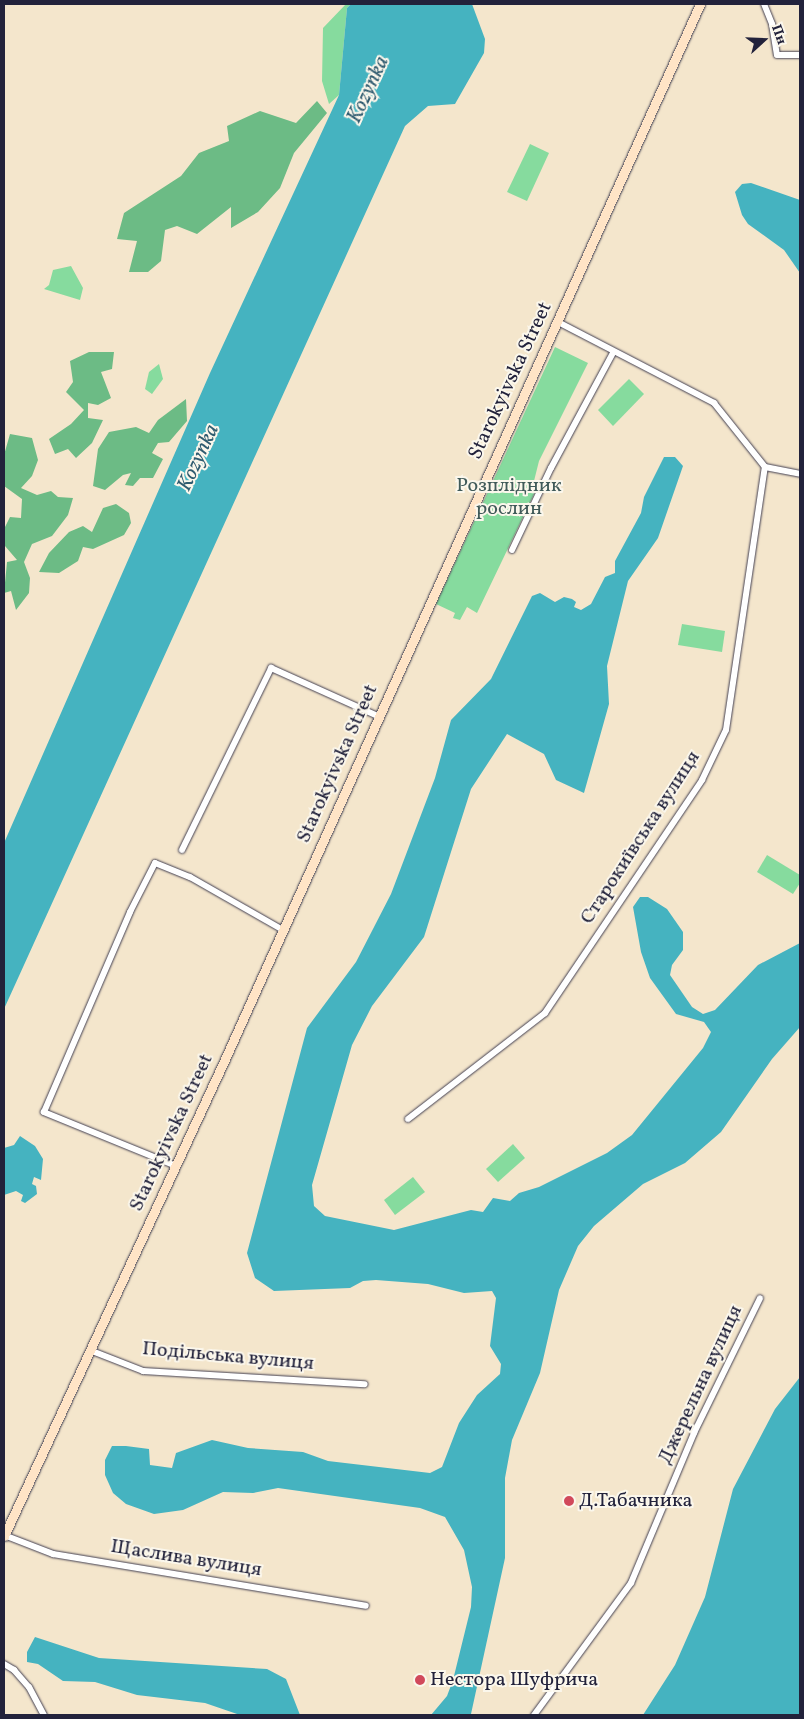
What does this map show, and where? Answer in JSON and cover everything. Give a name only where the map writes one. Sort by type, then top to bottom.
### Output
[{"type":"street","name":"Starokyivska Street","points":[[4,1536],[92,1351],[700,4]]},
{"type":"street","points":[[764,4],[772,24],[776,55],[800,55]]},
{"type":"street","points":[[558,322],[613,353],[714,403],[765,467],[800,474]]},
{"type":"street","points":[[512,550],[551,468],[613,353]]},
{"type":"street","name":"Старокиївська вулиця","points":[[408,1119],[545,1013],[702,780],[726,730],[765,467]]},
{"type":"street","points":[[182,850],[271,668],[378,716]]},
{"type":"street","points":[[176,1166],[44,1112],[130,912],[155,863],[190,877],[283,930]]},
{"type":"street","name":"Джерельна вулиця","points":[[534,1715],[631,1583],[694,1433],[760,1298]]},
{"type":"street","name":"Подільська вулиця","points":[[92,1351],[143,1371],[365,1384]]},
{"type":"street","name":"Щаслива вулиця","points":[[4,1536],[53,1554],[366,1606]]},
{"type":"street","points":[[4,1664],[29,1687],[44,1715]]},
{"type":"green space","points":[[346,4],[351,4],[347,8],[339,95],[329,104],[322,81],[323,28]]},
{"type":"green space","points":[[317,101],[327,113],[294,153],[280,188],[258,212],[231,228],[231,207],[197,234],[177,226],[165,230],[161,261],[148,272],[129,272],[137,241],[117,239],[124,213],[181,176],[199,153],[229,141],[227,126],[260,111],[296,123]]},
{"type":"green space","points":[[530,144],[549,153],[527,201],[507,192]]},
{"type":"green space","points":[[71,266],[83,288],[80,300],[44,289],[49,285],[53,270]]},
{"type":"green space","name":"Розплідник рослин","points":[[555,347],[588,363],[539,461],[533,485],[536,490],[477,613],[467,607],[460,620],[453,618],[455,613],[436,604]]},
{"type":"green space","points":[[89,352],[114,352],[112,369],[101,372],[111,398],[98,405],[88,403],[88,418],[103,420],[92,443],[76,458],[68,449],[55,454],[49,439],[71,424],[84,410],[66,392],[73,382],[70,361]]},
{"type":"green space","points":[[159,364],[163,379],[152,394],[145,389],[149,372]]},
{"type":"green space","points":[[629,379],[644,394],[613,426],[598,410]]},
{"type":"green space","points":[[186,399],[187,421],[169,442],[158,443],[152,453],[163,459],[153,478],[140,478],[133,486],[125,485],[131,473],[123,475],[105,490],[93,486],[98,449],[109,432],[136,427],[149,433],[158,420]]},
{"type":"green space","points":[[10,434],[32,438],[38,460],[32,476],[21,488],[37,495],[51,491],[58,497],[73,498],[68,515],[52,536],[32,544],[24,562],[30,578],[29,593],[16,610],[11,591],[4,593],[7,562],[17,560],[5,546],[4,529],[10,517],[21,518],[22,499],[4,486],[4,455]]},
{"type":"green space","points":[[116,504],[129,513],[131,523],[124,535],[93,549],[83,547],[78,561],[59,573],[39,572],[49,553],[69,532],[83,526],[92,532],[103,508]]},
{"type":"green space","points":[[682,624],[725,631],[722,652],[678,645]]},
{"type":"green space","points":[[767,855],[800,875],[800,883],[793,894],[757,872]]},
{"type":"green space","points":[[513,1144],[525,1158],[498,1182],[486,1169]]},
{"type":"green space","points":[[413,1177],[425,1192],[395,1215],[384,1200]]},
{"type":"water","name":"Kozynka","points":[[351,4],[472,4],[485,39],[484,53],[455,104],[428,106],[405,126],[4,1009],[4,843],[210,373],[339,95],[347,8]]},
{"type":"water","points":[[751,183],[800,200],[800,273],[784,250],[748,224],[742,215],[735,192],[742,184]]},
{"type":"water","points":[[664,457],[675,457],[683,466],[658,538],[628,581],[607,666],[609,704],[584,793],[556,780],[544,754],[507,734],[471,789],[424,937],[372,1006],[352,1045],[312,1185],[314,1206],[325,1216],[394,1230],[471,1210],[483,1212],[493,1198],[510,1201],[519,1193],[539,1187],[607,1153],[632,1135],[703,1048],[711,1032],[704,1022],[676,1014],[650,978],[641,952],[633,907],[640,897],[648,897],[667,909],[683,932],[683,950],[672,965],[670,975],[692,1007],[703,1014],[715,1010],[758,965],[800,943],[800,1027],[772,1059],[721,1132],[685,1163],[643,1184],[594,1226],[578,1246],[559,1290],[540,1373],[512,1440],[505,1478],[505,1558],[471,1714],[431,1715],[447,1696],[453,1680],[471,1607],[472,1587],[464,1550],[445,1517],[420,1508],[278,1488],[253,1493],[223,1492],[183,1510],[154,1514],[126,1504],[113,1493],[105,1475],[105,1460],[112,1446],[126,1446],[149,1449],[150,1465],[172,1468],[176,1453],[212,1440],[248,1448],[303,1452],[328,1461],[430,1473],[442,1467],[459,1423],[477,1395],[500,1374],[501,1364],[490,1346],[496,1298],[492,1291],[464,1293],[428,1284],[376,1280],[363,1281],[350,1288],[274,1291],[255,1278],[247,1253],[307,1028],[356,962],[391,894],[435,778],[451,720],[491,679],[532,596],[540,593],[555,602],[564,597],[572,599],[576,602],[574,607],[581,610],[591,604],[605,577],[615,573],[615,561],[641,513],[644,497]]},
{"type":"water","points":[[20,1136],[35,1146],[43,1159],[41,1180],[34,1177],[32,1184],[36,1186],[37,1194],[25,1203],[21,1201],[23,1195],[16,1191],[4,1195],[4,1148],[14,1145]]},
{"type":"water","points":[[800,1377],[800,1715],[643,1715],[675,1665],[705,1597],[733,1489],[775,1409]]},
{"type":"water","points":[[35,1637],[99,1658],[267,1669],[286,1679],[300,1715],[240,1715],[205,1703],[137,1695],[95,1682],[63,1681],[38,1664],[27,1662],[27,1652]]},
{"type":"place","name":"Д.Табачника","points":[[569,1501]]},
{"type":"place","name":"Нестора Шуфрича","points":[[420,1680]]}]
